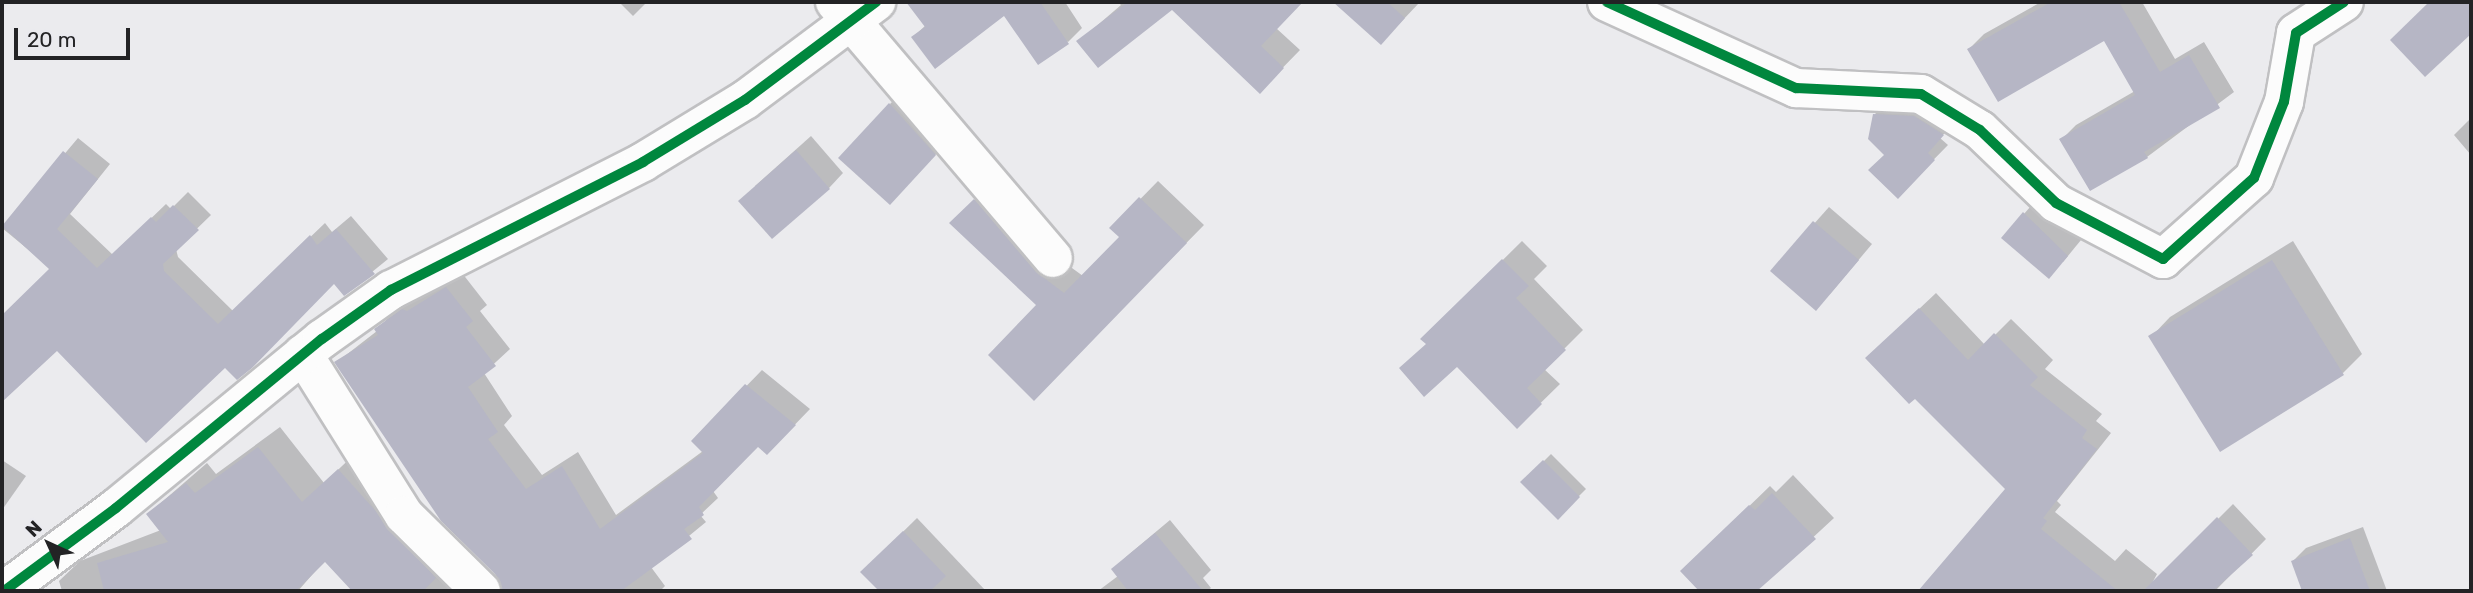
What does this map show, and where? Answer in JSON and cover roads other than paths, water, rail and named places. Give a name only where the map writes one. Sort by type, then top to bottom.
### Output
[{"type":"street","points":[[1607,2],[1796,88],[1921,94],[1980,130],[2056,203],[2163,259],[2254,177],[2284,102],[2295,33],[2344,2]]},
{"type":"street","points":[[4,591],[116,508],[303,354],[391,290],[643,162],[711,121],[854,8],[1053,258]]},
{"type":"street","points":[[303,354],[404,515],[481,591]]}]
